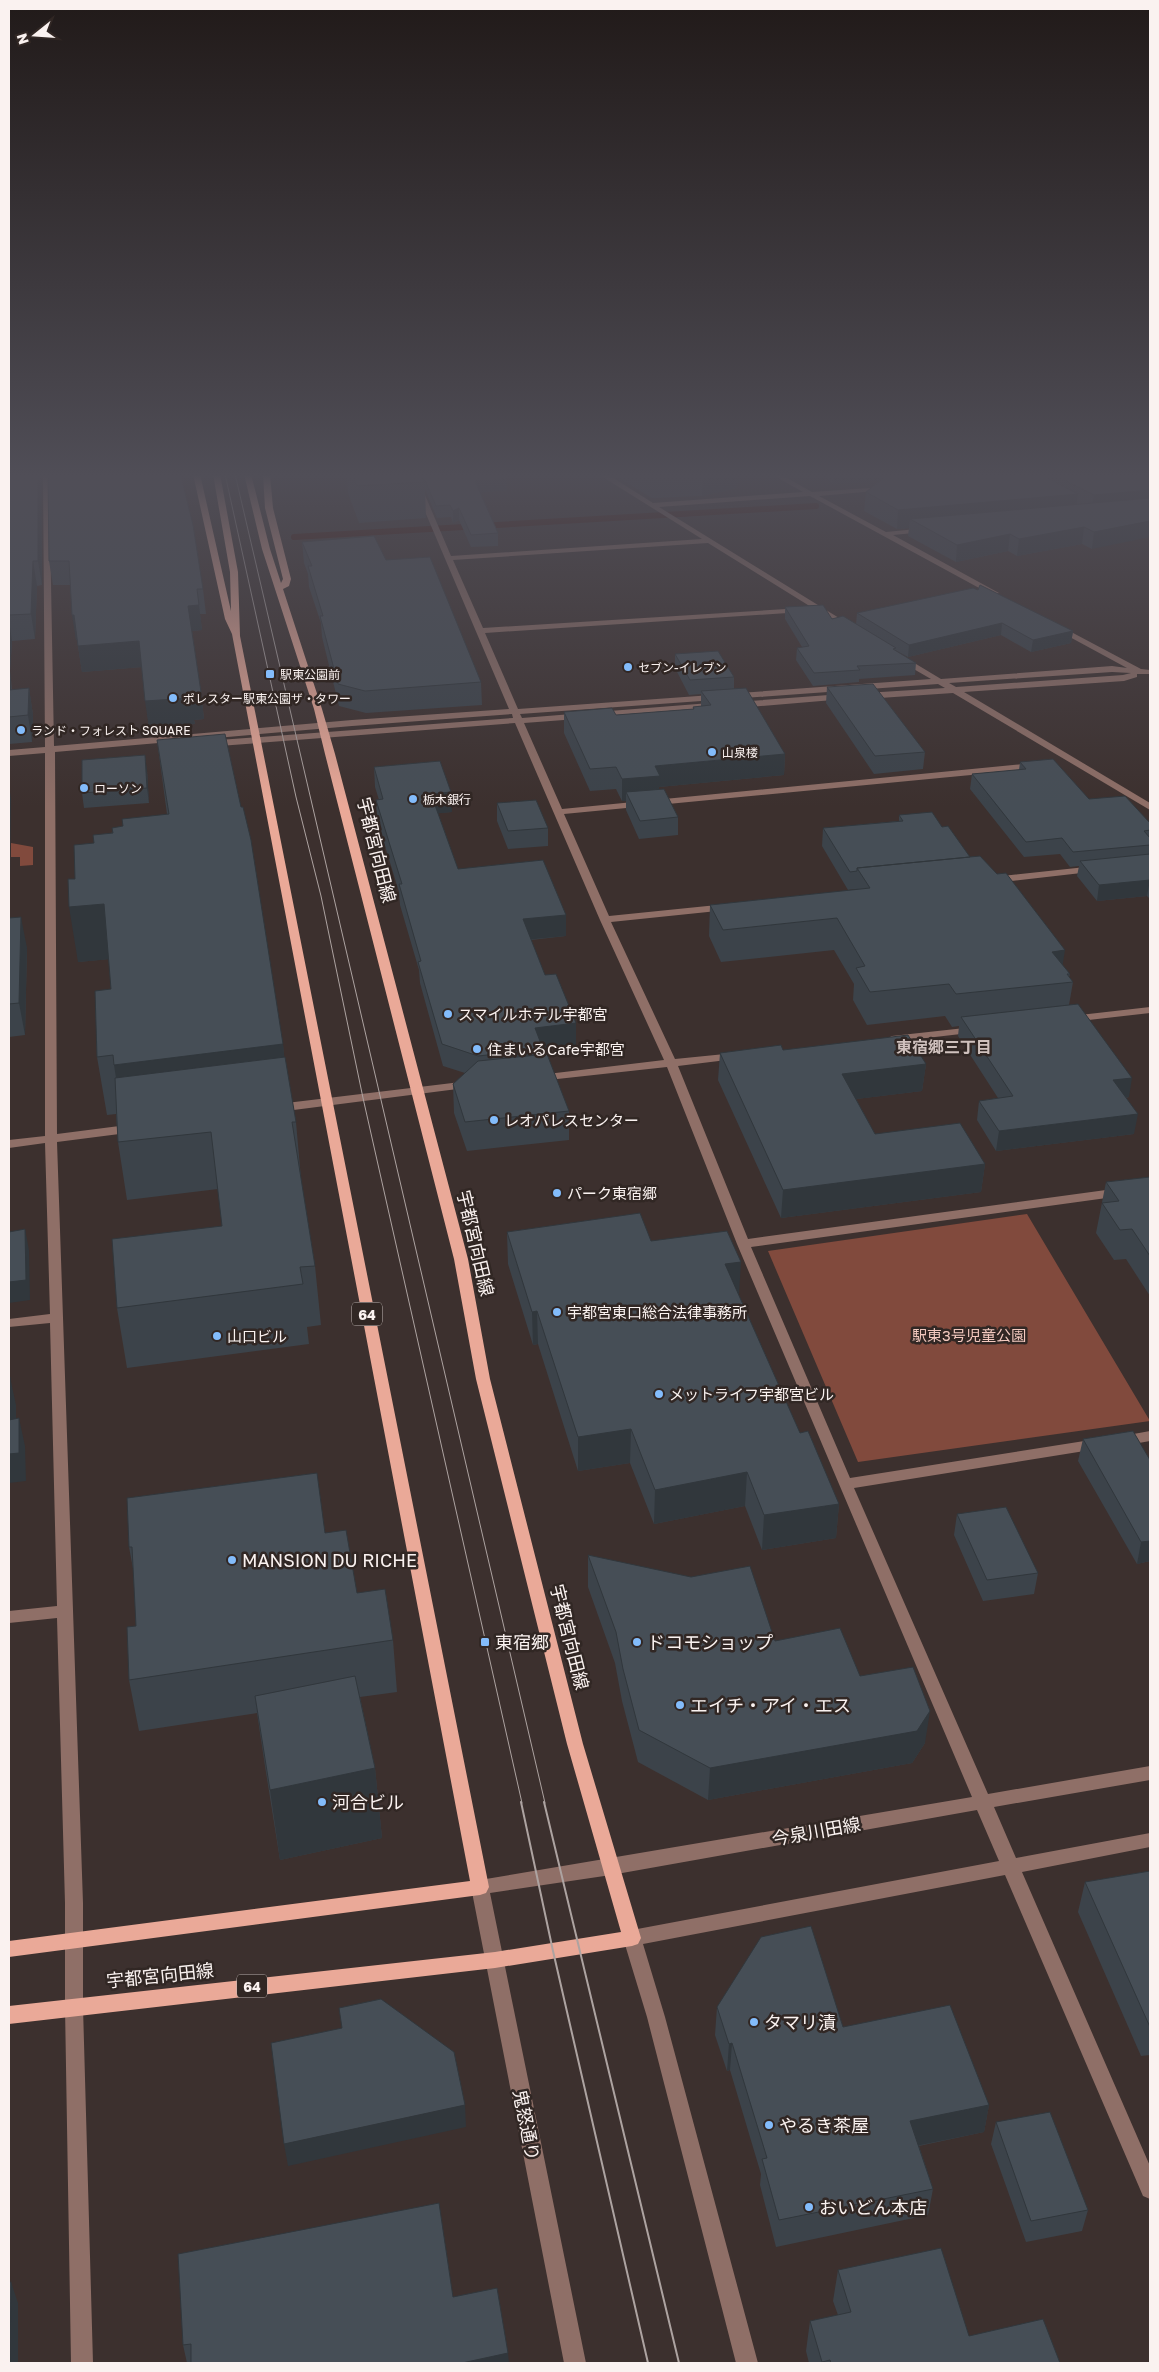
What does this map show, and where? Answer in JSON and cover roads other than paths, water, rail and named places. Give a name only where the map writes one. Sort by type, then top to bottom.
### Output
[{"type":"main road","points":[[221,585],[229,619],[236,636]]},
{"type":"main road","name":"64","points":[[234,585],[236,636],[480,1887]]},
{"type":"main road","points":[[280,587],[285,585]]},
{"type":"main road","name":"宇都宮向田線","points":[[9,2015],[494,1960],[632,1938],[567,1716],[483,1379],[460,1259],[324,730],[280,587]]},
{"type":"main road","points":[[9,1949],[480,1887]]},
{"type":"street","points":[[48,585],[50,753],[50,1139],[75,1940],[74,2007],[82,2363]]},
{"type":"street","points":[[460,585],[605,920],[671,1063],[744,1244],[845,1484],[1150,2189]]},
{"type":"street","points":[[781,585],[854,630]]},
{"type":"street","points":[[978,585],[1005,599]]},
{"type":"street","points":[[480,631],[821,609]]},
{"type":"street","points":[[1048,622],[1148,674]]},
{"type":"street","points":[[896,656],[1150,807]]},
{"type":"street","points":[[9,753],[50,753],[938,681],[1112,669],[1148,674]]},
{"type":"street","points":[[517,715],[952,690],[1124,678],[1148,674]]},
{"type":"street","points":[[9,761],[50,753]]},
{"type":"street","points":[[559,812],[1074,762]]},
{"type":"street","points":[[982,881],[1111,868]]},
{"type":"street","points":[[605,920],[734,907]]},
{"type":"street","points":[[1062,1020],[1150,1010]]},
{"type":"street","points":[[876,1040],[984,1029]]},
{"type":"street","points":[[528,1079],[749,1054]]},
{"type":"street","points":[[264,1110],[480,1084]]},
{"type":"street","points":[[9,1144],[148,1126]]},
{"type":"street","points":[[744,1244],[1150,1188]]},
{"type":"street","points":[[9,1323],[55,1318]]},
{"type":"street","points":[[845,1484],[1150,1436]]},
{"type":"street","points":[[9,1617],[64,1611]]},
{"type":"street","name":"今泉川田線","points":[[480,1887],[1150,1773]]},
{"type":"street","points":[[747,2363],[656,2017],[632,1938],[1150,1840]]},
{"type":"street","name":"鬼怒通り","points":[[480,1887],[575,2363]]},
{"type":"tram line","points":[[249,585],[296,797],[321,896],[363,1098],[522,1803]]},
{"type":"tram line","points":[[261,585],[545,1803]]},
{"type":"tram line","points":[[521,1802],[553,1951],[648,2363]]},
{"type":"tram line","points":[[544,1802],[679,2363]]},
{"type":"place","name":"セブン-イレブン","points":[[628,667]]},
{"type":"place","name":"駅東公園前","points":[[270,674]]},
{"type":"place","name":"ポレスター駅東公園ザ・タワー","points":[[173,698]]},
{"type":"place","name":"ランド・フォレスト SQUARE","points":[[21,730]]},
{"type":"place","name":"山泉楼","points":[[712,752]]},
{"type":"place","name":"ローソン","points":[[84,788]]},
{"type":"place","name":"栃木銀行","points":[[413,799]]},
{"type":"place","name":"スマイルホテル宇都宮","points":[[448,1014]]},
{"type":"place","name":"住まいるCafe宇都宮","points":[[477,1049]]},
{"type":"place","name":"レオパレスセンター","points":[[494,1120]]},
{"type":"place","name":"パーク東宿郷","points":[[557,1193]]},
{"type":"place","name":"宇都宮東口総合法律事務所","points":[[557,1312]]},
{"type":"place","name":"山口ビル","points":[[217,1336]]},
{"type":"place","name":"メットライフ宇都宮ビル","points":[[659,1394]]},
{"type":"place","name":"MANSION DU RICHE","points":[[232,1560]]},
{"type":"place","name":"東宿郷","points":[[485,1642]]},
{"type":"place","name":"ドコモショップ","points":[[637,1642]]},
{"type":"place","name":"エイチ・アイ・エス","points":[[680,1705]]},
{"type":"place","name":"河合ビル","points":[[322,1802]]},
{"type":"place","name":"タマリ漬","points":[[754,2022]]},
{"type":"place","name":"やるき茶屋","points":[[769,2125]]},
{"type":"place","name":"おいどん本店","points":[[809,2207]]},
{"type":"district","name":"東宿郷三丁目","points":[[944,1047]]},
{"type":"park label","name":"駅東3号児童公園","points":[[969,1335]]}]
